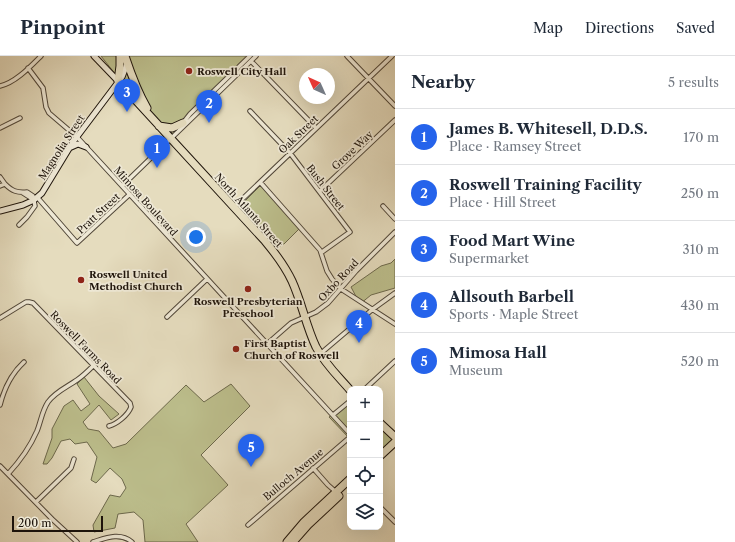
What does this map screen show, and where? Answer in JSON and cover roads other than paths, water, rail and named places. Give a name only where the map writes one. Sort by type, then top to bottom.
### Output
[{"type":"highway","points":[[118,80],[120,56]]},
{"type":"highway","points":[[125,56],[139,95],[158,125],[172,128],[183,123]]},
{"type":"highway","name":"North Atlanta Street","points":[[118,80],[158,125],[173,136],[234,208],[269,246],[292,282],[311,335],[320,354],[328,366],[347,387]]},
{"type":"highway","points":[[383,426],[395,437],[391,446]]},
{"type":"highway","points":[[383,427],[391,446]]},
{"type":"highway","points":[[383,451],[395,442]]},
{"type":"highway","points":[[287,542],[304,522],[347,482]]},
{"type":"highway","points":[[294,542],[308,525],[347,487]]},
{"type":"main road","points":[[94,56],[118,80]]},
{"type":"main road","name":"Magnolia Street","points":[[0,211],[23,205],[35,198],[46,187],[77,136],[124,73],[127,64]]},
{"type":"main road","points":[[69,149],[78,144],[86,147]]},
{"type":"street","points":[[0,86],[6,85],[15,79],[41,56]]},
{"type":"street","points":[[173,136],[190,114],[250,56]]},
{"type":"street","points":[[122,186],[256,56]]},
{"type":"street","points":[[347,56],[395,106]]},
{"type":"street","name":"Oak Street","points":[[234,208],[392,56]]},
{"type":"street","points":[[251,61],[316,128]]},
{"type":"street","name":"Mimosa Boulevard","points":[[28,68],[43,88],[46,107],[49,113],[77,136],[347,431]]},
{"type":"street","name":"Bush Street","points":[[250,111],[290,153],[350,232],[322,252]]},
{"type":"street","points":[[0,128],[20,118]]},
{"type":"street","name":"Grove Way","points":[[320,191],[395,120]]},
{"type":"street","points":[[0,177],[11,190],[35,198],[35,206],[28,218],[19,225]]},
{"type":"street","points":[[260,182],[322,252],[327,271],[341,289],[395,324]]},
{"type":"street","points":[[0,186],[5,184]]},
{"type":"street","name":"Pratt Street","points":[[35,198],[77,243],[130,194]]},
{"type":"street","points":[[383,206],[395,219]]},
{"type":"street","name":"Oxbo Road","points":[[267,344],[291,323],[313,314],[322,308],[395,232]]},
{"type":"street","points":[[167,317],[207,279]]},
{"type":"street","points":[[320,354],[373,309],[395,293]]},
{"type":"street","name":"Roswell Farms Road","points":[[0,318],[26,302],[31,302],[130,405],[130,411],[117,423],[109,426]]},
{"type":"street","points":[[368,386],[395,361]]},
{"type":"street","points":[[0,406],[5,387],[17,368],[24,362]]},
{"type":"street","points":[[8,474],[30,445],[49,400],[77,380],[93,366]]},
{"type":"street","points":[[333,415],[347,403]]},
{"type":"street","name":"Bulloch Avenue","points":[[248,525],[347,438]]},
{"type":"street","points":[[36,502],[71,468],[74,459]]},
{"type":"street","points":[[0,466],[77,542]]},
{"type":"street","points":[[313,468],[336,492]]},
{"type":"street","points":[[383,510],[395,522]]},
{"type":"street","points":[[93,542],[117,536],[124,537],[132,542]]},
{"type":"place","name":"Roswell City Hall","points":[[189,71]]},
{"type":"place","name":"Food Mart Wine","points":[[127,112]]},
{"type":"place","name":"Roswell Training Facility","points":[[209,123]]},
{"type":"place","name":"James B. Whitesell, D.D.S.","points":[[157,168]]},
{"type":"place","name":"Roswell United Methodist Church","points":[[81,280]]},
{"type":"place","name":"Roswell Presbyterian Preschool","points":[[248,289]]},
{"type":"place","name":"Allsouth Barbell","points":[[359,343]]},
{"type":"place","name":"First Baptist Church of Roswell","points":[[236,349]]},
{"type":"place","name":"Mimosa Hall","points":[[251,467]]}]
